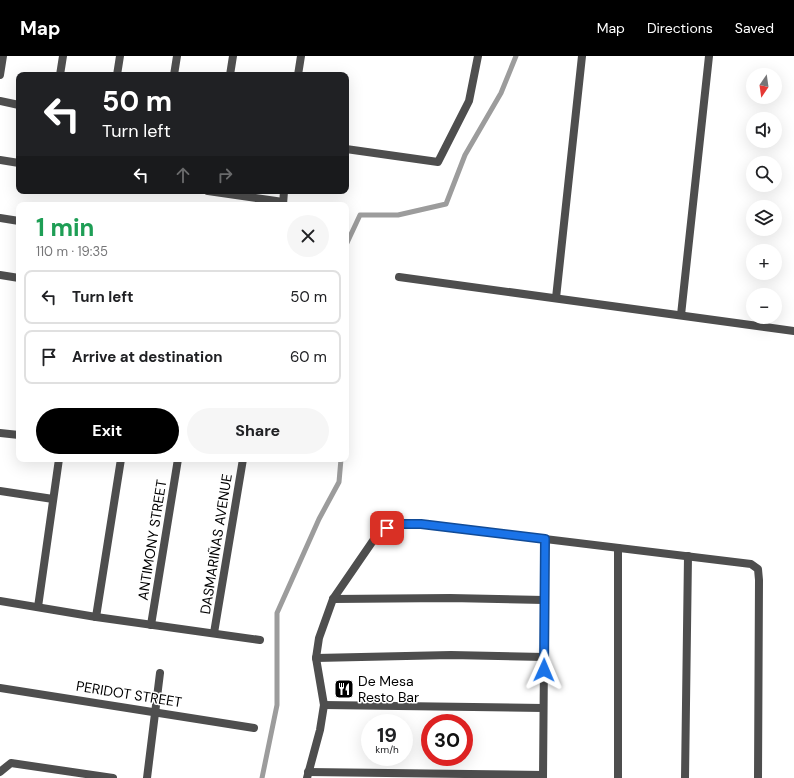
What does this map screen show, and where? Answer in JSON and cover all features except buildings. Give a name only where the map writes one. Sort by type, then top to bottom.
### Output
[{"type":"street","points":[[0,74],[2,56]]},
{"type":"street","points":[[60,72],[63,56]]},
{"type":"street","points":[[117,72],[120,56]]},
{"type":"street","points":[[174,72],[177,56]]},
{"type":"street","points":[[230,72],[233,56]]},
{"type":"street","points":[[298,72],[301,56]]},
{"type":"street","points":[[349,149],[438,162],[469,101],[478,56]]},
{"type":"street","points":[[556,298],[582,56]]},
{"type":"street","points":[[681,315],[709,56]]},
{"type":"street","points":[[0,101],[16,104]]},
{"type":"street","points":[[0,160],[16,162]]},
{"type":"street","points":[[225,194],[271,202]]},
{"type":"street","points":[[0,218],[16,221]]},
{"type":"street","points":[[0,275],[16,278]]},
{"type":"street","points":[[399,277],[794,330]]},
{"type":"street","points":[[0,433],[16,435]]},
{"type":"street","points":[[38,607],[59,462]]},
{"type":"street","points":[[96,617],[121,462]]},
{"type":"street","name":"ANTIMONY STREET","points":[[151,625],[178,462]]},
{"type":"street","name":"DASMARIÑAS AVENUE","points":[[214,633],[242,462]]},
{"type":"street","points":[[0,491],[53,499]]},
{"type":"street","points":[[545,539],[543,776],[414,774],[307,775],[320,730],[324,705],[316,658],[319,638],[334,599],[378,532],[395,524],[421,524],[688,556],[751,564],[758,569],[758,778]]},
{"type":"street","points":[[618,548],[618,778]]},
{"type":"street","points":[[685,778],[688,556]]},
{"type":"street","points":[[334,599],[450,598],[544,600]]},
{"type":"street","points":[[0,601],[96,617],[260,640]]},
{"type":"street","points":[[316,658],[451,654],[544,657]]},
{"type":"street","points":[[147,778],[154,711],[160,673]]},
{"type":"street","name":"PERIDOT STREET","points":[[0,688],[154,711],[254,728]]},
{"type":"street","points":[[324,705],[543,708]]},
{"type":"street","points":[[0,772],[11,763],[113,778]]},
{"type":"waterway","points":[[349,239],[360,215],[398,215],[446,204],[465,155],[501,93],[516,56]]},
{"type":"waterway","points":[[262,778],[277,705],[277,613],[319,519],[339,482],[341,462]]},
{"type":"place","name":"De Mesa Resto Bar","points":[[344,689]]},
{"type":"route","points":[[387,528],[395,524],[421,524],[545,539],[544,670]]}]
